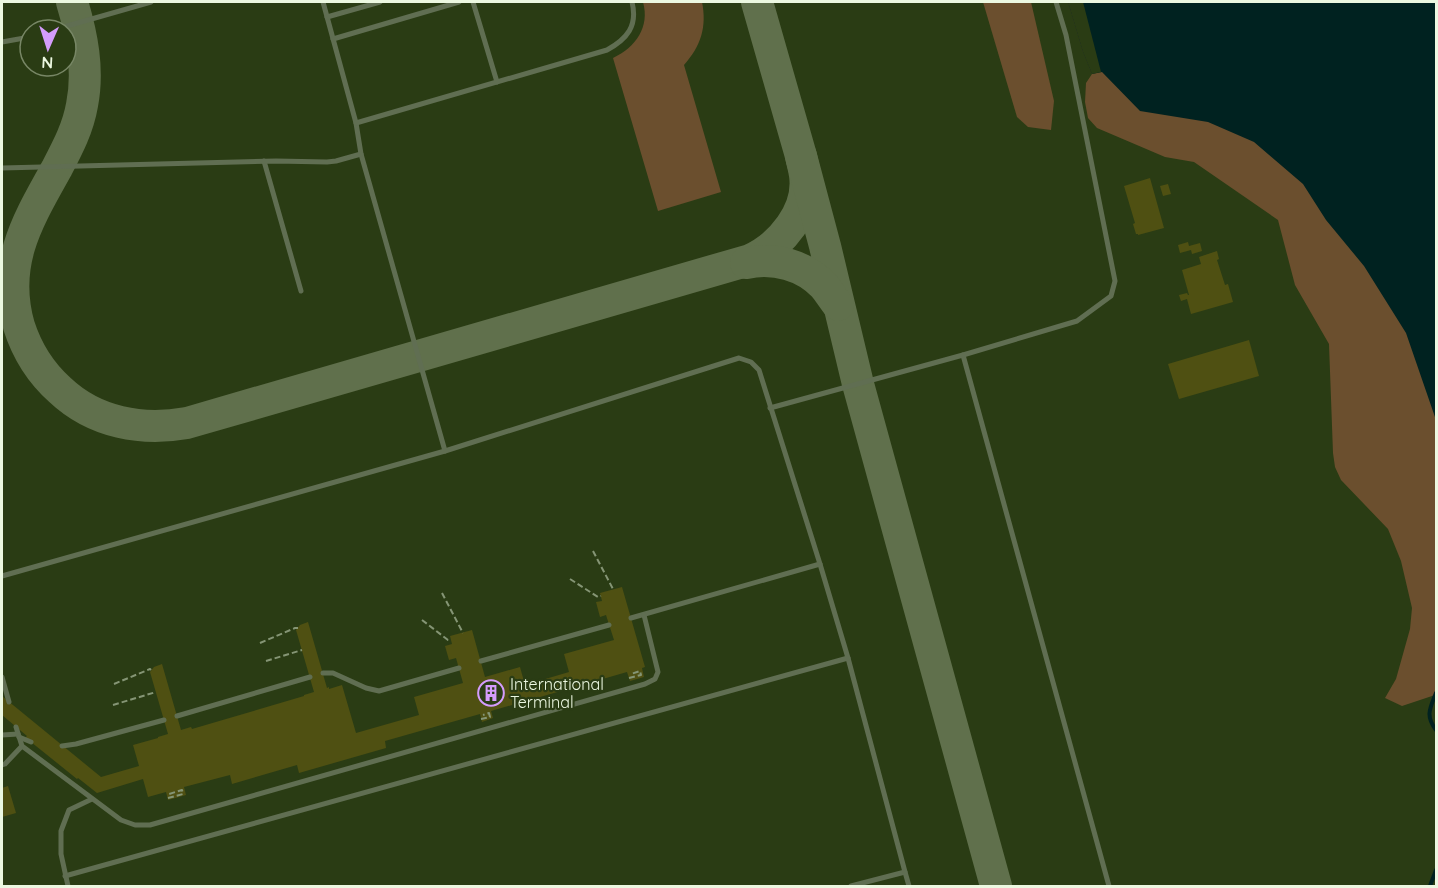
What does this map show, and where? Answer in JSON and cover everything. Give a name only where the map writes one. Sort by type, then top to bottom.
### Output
[{"type":"lane","points":[[78,23],[151,2]]},
{"type":"lane","points":[[323,2],[356,123],[361,154],[445,451]]},
{"type":"lane","points":[[327,17],[380,2]]},
{"type":"lane","points":[[333,39],[459,2]]},
{"type":"lane","points":[[473,2],[497,82]]},
{"type":"lane","points":[[356,123],[606,50],[619,44],[629,32],[635,19],[632,2]]},
{"type":"lane","points":[[770,408],[1077,321],[1112,296],[1115,282],[1066,35],[1056,2]]},
{"type":"lane","points":[[2,42],[18,39]]},
{"type":"lane","points":[[2,168],[336,161],[361,154]]},
{"type":"lane","points":[[264,161],[301,291]]},
{"type":"lane","points":[[963,355],[1109,886]]},
{"type":"lane","points":[[2,576],[445,451],[739,358],[751,362],[759,370],[820,564],[848,658],[909,886]]},
{"type":"lane","points":[[631,618],[820,564]]},
{"type":"lane","points":[[16,727],[22,746],[92,799],[121,820],[135,825],[150,825],[645,684],[655,679],[658,672],[644,615]]},
{"type":"lane","points":[[481,661],[609,625]]},
{"type":"lane","points":[[65,876],[848,658]]},
{"type":"lane","points":[[322,674],[333,674],[379,691],[459,668]]},
{"type":"lane","points":[[2,677],[9,702]]},
{"type":"lane","points":[[177,716],[310,678]]},
{"type":"lane","points":[[62,746],[164,720]]},
{"type":"lane","points":[[2,735],[19,736],[31,742]]},
{"type":"lane","points":[[2,765],[22,746]]},
{"type":"lane","points":[[68,886],[61,854],[61,831],[69,810],[92,799]]},
{"type":"lane","points":[[851,886],[905,872]]},
{"type":"path","points":[[593,551],[613,589]]},
{"type":"path","points":[[570,579],[598,597],[601,596]]},
{"type":"path","points":[[442,593],[463,633]]},
{"type":"path","points":[[422,620],[451,640]]},
{"type":"path","points":[[260,643],[298,628]]},
{"type":"path","points":[[266,661],[302,650]]},
{"type":"path","points":[[114,684],[151,670]]},
{"type":"path","points":[[629,678],[641,675],[640,671],[631,674]]},
{"type":"path","points":[[113,705],[156,692]]},
{"type":"path","points":[[168,798],[183,794],[182,790],[170,794]]},
{"type":"shaded area","points":[[643,2],[702,2],[704,20],[701,36],[695,51],[684,65],[721,192],[658,211],[613,58],[634,42],[643,28],[645,11]]},
{"type":"shaded area","points":[[983,2],[1031,2],[1054,101],[1051,130],[1028,127],[1017,117]]},
{"type":"shaded area","points":[[1068,2],[1436,2],[1435,695],[1402,706],[1385,698],[1396,679],[1410,629],[1412,608],[1401,561],[1388,529],[1341,480],[1335,467],[1329,344],[1295,285],[1278,220],[1194,162],[1165,157],[1097,128],[1088,118],[1085,102],[1086,83],[1092,74]]},
{"type":"water","points":[[1068,2],[1436,2],[1436,420],[1406,333],[1364,266],[1326,220],[1303,184],[1254,142],[1208,122],[1140,111],[1102,72],[1092,74]]},
{"type":"pier","points":[[1068,2],[1083,2],[1101,72],[1092,74]]},
{"type":"building","points":[[1150,178],[1164,228],[1138,235],[1124,186]]},
{"type":"building","points":[[1168,184],[1171,194],[1163,196],[1160,186]]},
{"type":"building","points":[[1188,242],[1189,246],[1200,243],[1202,251],[1192,254],[1191,250],[1180,253],[1178,245]]},
{"type":"building","points":[[1217,251],[1219,259],[1217,260],[1233,302],[1191,314],[1187,299],[1181,301],[1179,295],[1187,293],[1189,295],[1182,270],[1201,264],[1199,257]]},
{"type":"building","points":[[1249,340],[1259,376],[1179,399],[1168,364]]},
{"type":"building","name":"International Terminal","points":[[622,587],[645,667],[642,668],[644,677],[630,681],[627,672],[491,711],[493,718],[482,722],[480,714],[385,741],[386,748],[299,773],[297,765],[232,784],[230,775],[184,787],[186,795],[168,800],[166,792],[148,797],[143,779],[97,793],[25,738],[27,736],[2,715],[2,696],[101,777],[139,766],[133,745],[168,734],[150,672],[154,667],[162,664],[181,730],[191,727],[192,729],[314,692],[296,630],[300,625],[308,622],[327,688],[342,685],[356,733],[419,715],[414,697],[463,683],[456,658],[449,660],[445,646],[452,644],[450,636],[472,630],[485,677],[520,667],[525,685],[569,672],[564,654],[614,640],[606,615],[600,617],[596,602],[602,601],[600,593]]},
{"type":"building","points":[[8,786],[16,813],[2,817],[2,788]]},
{"type":"waterway","points":[[1436,693],[1430,708],[1431,720],[1436,730]]},
{"type":"waterway","points":[[1430,886],[1436,870]]},
{"type":"taxiway","points":[[72,2],[79,27],[85,66],[82,105],[72,137],[27,224],[20,243],[15,262],[14,303],[26,344],[35,361],[47,376],[60,390],[88,410],[120,422],[153,426],[187,423],[750,260],[772,246],[791,226],[798,214],[805,188],[801,156]]},
{"type":"taxiway","points":[[757,2],[801,156],[858,384],[996,886]]},
{"type":"taxiway","points":[[746,263],[778,262],[798,268],[824,286],[838,305]]},
{"type":"place","name":"International Terminal","points":[[491,693]]}]
